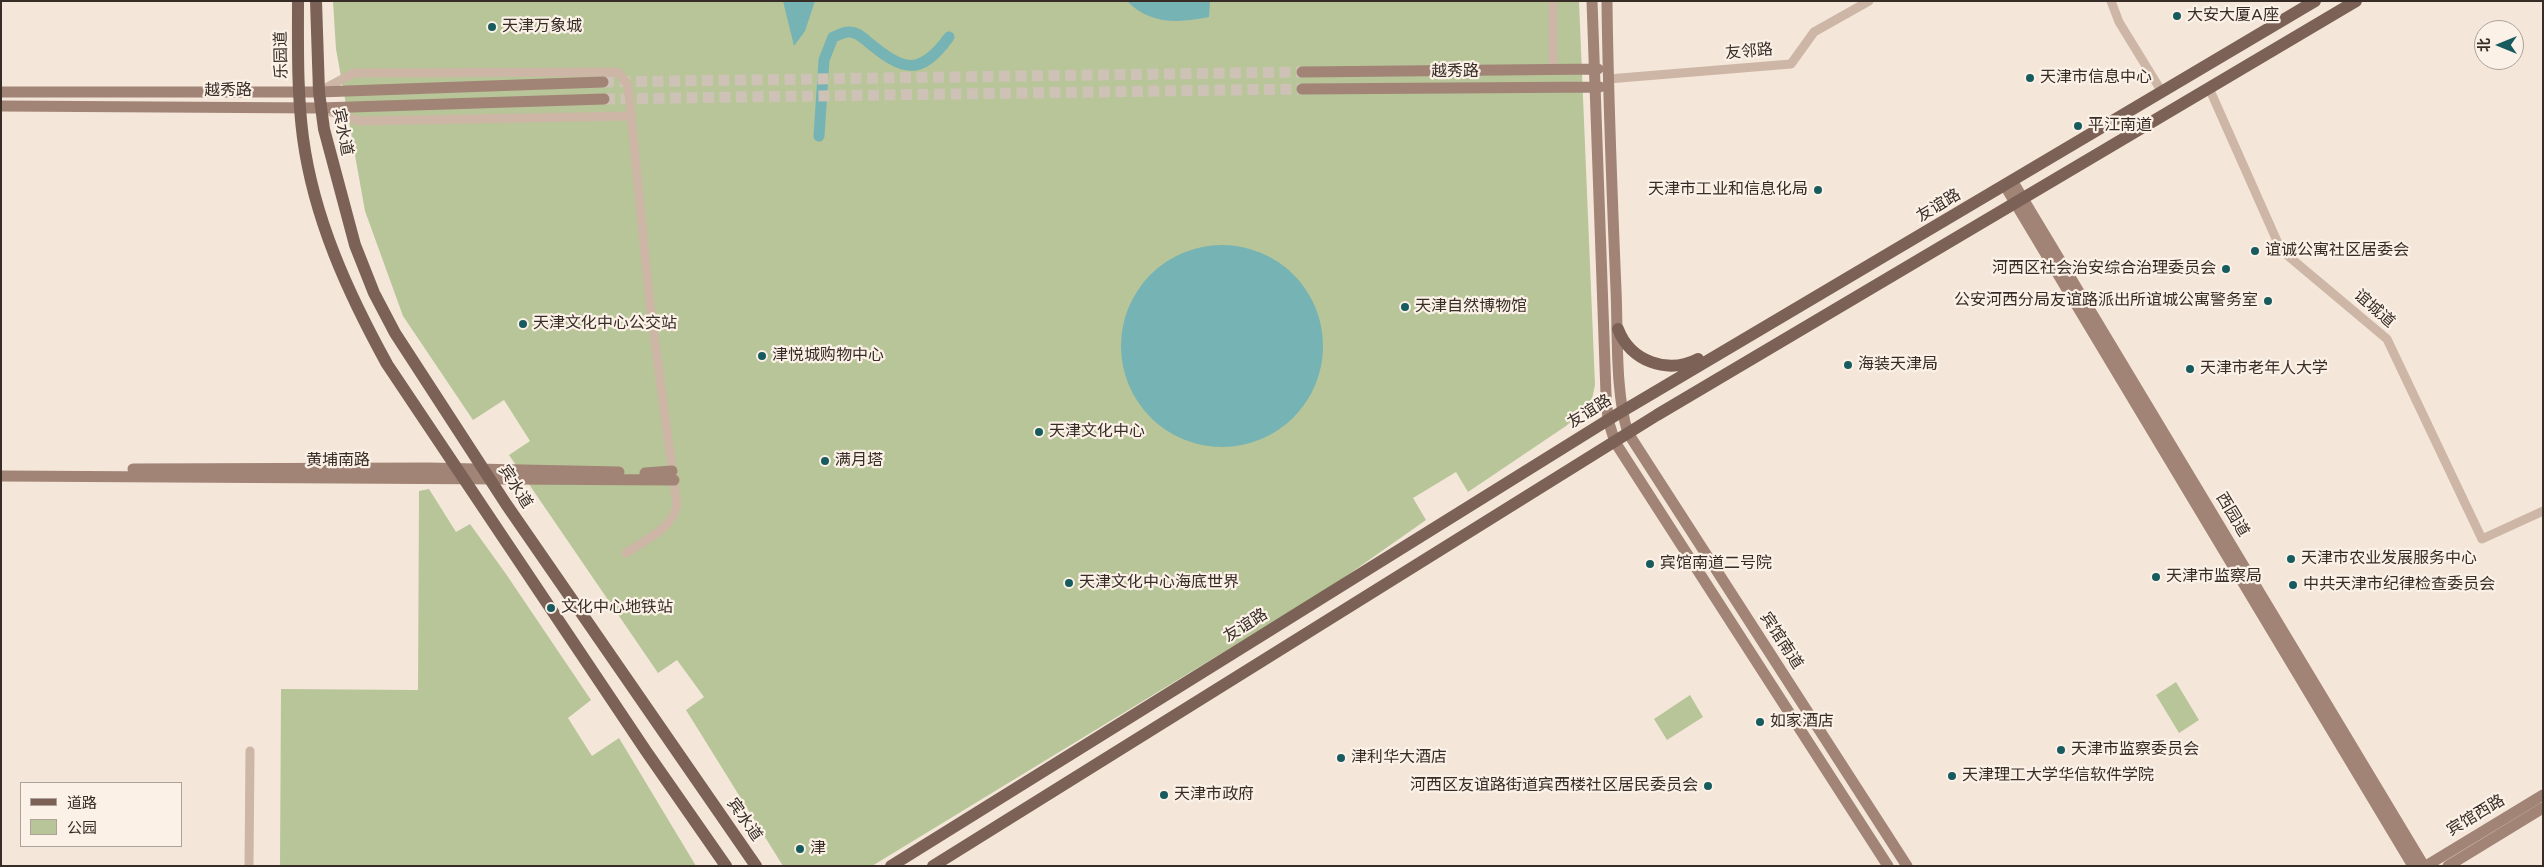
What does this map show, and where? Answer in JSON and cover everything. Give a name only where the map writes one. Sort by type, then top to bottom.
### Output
[{"type":"main road","name":"乐园道","points":[[298,1],[300,108]]},
{"type":"main road","points":[[316,1],[319,92]]},
{"type":"main road","name":"友谊路","points":[[891,866],[1608,420],[2315,1]]},
{"type":"main road","points":[[933,866],[1628,433],[2356,1]]},
{"type":"main road","name":"宾水道","points":[[319,92],[327,146],[355,245],[374,293],[395,333],[487,474],[756,866]]},
{"type":"main road","points":[[300,108],[312,185],[326,233],[347,285],[387,364],[646,751],[726,866]]},
{"type":"main road","points":[[1618,329],[1624,343],[1633,352],[1652,362],[1666,366],[1692,363],[1721,348],[1735,345]]},
{"type":"street","points":[[1553,1],[1553,69]]},
{"type":"street","name":"宾馆南道","points":[[1592,1],[1593,68],[1608,420],[1615,442],[1888,866]]},
{"type":"street","name":"宾馆南道","points":[[1608,1],[1608,78],[1618,329],[1622,412],[1628,433],[1907,866]]},
{"type":"street","name":"友邻路","points":[[1608,78],[1791,64],[1814,32],[1869,1]]},
{"type":"street","points":[[2111,1],[2119,22],[2162,92]]},
{"type":"street","name":"越秀路","points":[[1302,72],[1593,68],[1608,78],[1594,87],[1302,89]]},
{"type":"street","points":[[319,92],[354,73],[618,72],[628,85],[673,507],[668,518],[625,550]]},
{"type":"street","name":"越秀路","points":[[1,92],[319,92],[603,82]]},
{"type":"street","name":"谊城道","points":[[2209,88],[2281,250],[2387,339],[2482,539],[2543,510]]},
{"type":"street","name":"越秀路","points":[[1,106],[320,108],[604,99]]},
{"type":"street","points":[[320,108],[359,121],[630,116]]},
{"type":"street","name":"西园道","points":[[2009,184],[2425,866]]},
{"type":"street","name":"西园道","points":[[2019,200],[2413,866]]},
{"type":"street","name":"黄埔南路","points":[[1,469],[462,474]]},
{"type":"street","name":"黄埔南路","points":[[1,476],[462,474],[671,476]]},
{"type":"street","points":[[249,866],[250,751]]},
{"type":"street","name":"宾馆西路","points":[[2425,866],[2543,795]]},
{"type":"street","name":"宾馆西路","points":[[2448,866],[2543,808]]},
{"type":"green space","name":"天津文化中心","points":[[333,1],[1579,1],[1595,385],[1591,404],[1566,426],[1468,492],[1456,472],[1413,498],[1426,520],[1332,586],[872,866],[783,866],[686,710],[704,697],[677,660],[658,673],[509,455],[530,441],[504,400],[473,420],[403,316],[365,211],[336,49]]},
{"type":"green space","points":[[429,489],[456,532],[470,524],[591,700],[568,718],[592,756],[619,738],[696,866],[280,866],[281,689],[418,690],[419,491]]},
{"type":"green space","points":[[2176,682],[2199,720],[2179,733],[2156,695]]},
{"type":"green space","points":[[1690,695],[1703,717],[1667,740],[1654,719]]},
{"type":"water","points":[[783,1],[815,1],[805,31],[794,46]]},
{"type":"water","points":[[1127,1],[1210,1],[1209,17],[1176,21],[1165,20],[1145,14]]},
{"type":"water","points":[[1222,245],[1242,247],[1269,257],[1286,268],[1300,282],[1315,308],[1321,326],[1323,346],[1321,366],[1311,393],[1300,410],[1286,424],[1260,439],[1242,445],[1222,447],[1202,445],[1175,435],[1158,424],[1144,410],[1129,384],[1123,366],[1121,346],[1123,326],[1133,299],[1144,282],[1158,268],[1184,253],[1202,247]]},
{"type":"waterway","points":[[819,136],[824,60],[833,37],[846,32],[854,32],[891,59],[901,64],[911,65],[920,64],[929,59],[949,37]]},
{"type":"tunnel","points":[[603,82],[1302,72]]},
{"type":"tunnel","points":[[604,99],[1302,89]]},
{"type":"place","name":"大安大厦A座","points":[[2177,16]]},
{"type":"place","name":"天津万象城","points":[[492,27]]},
{"type":"place","name":"天津市信息中心","points":[[2030,78]]},
{"type":"place","name":"平江南道","points":[[2078,126]]},
{"type":"place","name":"天津市工业和信息化局","points":[[1818,190]]},
{"type":"place","name":"谊诚公寓社区居委会","points":[[2255,251]]},
{"type":"place","name":"河西区社会治安综合治理委员会","points":[[2226,269]]},
{"type":"place","name":"公安河西分局友谊路派出所谊城公寓警务室","points":[[2268,301]]},
{"type":"place","name":"天津自然博物馆","points":[[1405,307]]},
{"type":"place","name":"天津文化中心公交站","points":[[523,324]]},
{"type":"place","name":"津悦城购物中心","points":[[762,356]]},
{"type":"place","name":"海装天津局","points":[[1848,365]]},
{"type":"place","name":"天津市老年人大学","points":[[2190,369]]},
{"type":"place","name":"天津文化中心","points":[[1039,432]]},
{"type":"place","name":"满月塔","points":[[825,461]]},
{"type":"place","name":"天津市农业发展服务中心","points":[[2291,559]]},
{"type":"place","name":"宾馆南道二号院","points":[[1650,564]]},
{"type":"place","name":"天津市监察局","points":[[2156,577]]},
{"type":"place","name":"天津文化中心海底世界","points":[[1069,583]]},
{"type":"place","name":"中共天津市纪律检查委员会","points":[[2293,585]]},
{"type":"place","name":"文化中心地铁站","points":[[551,608]]},
{"type":"place","name":"如家酒店","points":[[1760,722]]},
{"type":"place","name":"天津市监察委员会","points":[[2061,750]]},
{"type":"place","name":"津利华大酒店","points":[[1341,758]]},
{"type":"place","name":"天津理工大学华信软件学院","points":[[1952,776]]},
{"type":"place","name":"河西区友谊路街道宾西楼社区居民委员会","points":[[1708,786]]},
{"type":"place","name":"天津市政府","points":[[1164,795]]},
{"type":"place","name":"津","points":[[800,849]]}]
